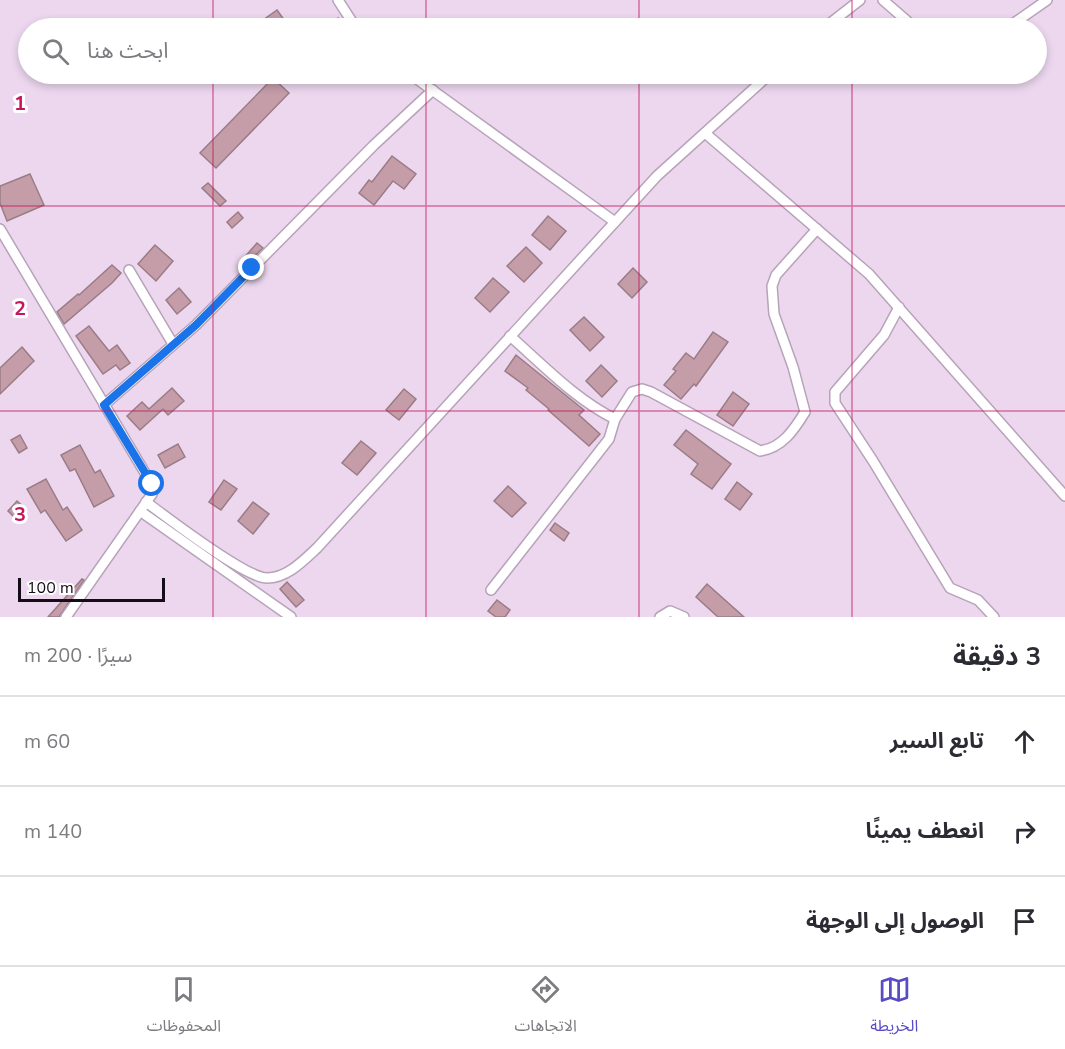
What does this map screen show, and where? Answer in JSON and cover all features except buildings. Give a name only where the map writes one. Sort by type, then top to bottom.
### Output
[{"type":"street","points":[[338,0],[350,18]]},
{"type":"street","points":[[837,18],[860,0]]},
{"type":"street","points":[[883,0],[904,18]]},
{"type":"street","points":[[1021,18],[1047,0]]},
{"type":"street","points":[[425,84],[615,222]]},
{"type":"street","points":[[146,502],[240,568],[265,578],[282,575],[300,564],[657,176],[759,84]]},
{"type":"street","points":[[104,405],[196,325],[433,90]]},
{"type":"street","points":[[705,134],[869,274],[1065,496]]},
{"type":"street","points":[[491,590],[609,439],[615,418],[632,392],[642,389],[760,451],[780,444],[797,426],[805,412],[794,368],[774,314],[771,286],[776,275],[817,229]]},
{"type":"street","points":[[0,230],[154,488],[66,617]]},
{"type":"street","points":[[129,270],[173,344]]},
{"type":"street","points":[[899,307],[884,334],[835,392],[834,403],[950,588],[978,600],[994,617]]},
{"type":"street","points":[[510,336],[582,399],[615,418]]},
{"type":"street","points":[[140,511],[291,617]]},
{"type":"street","points":[[660,617],[670,611],[684,617]]},
{"type":"route","points":[[152,484],[104,405],[196,325],[252,268]]}]
